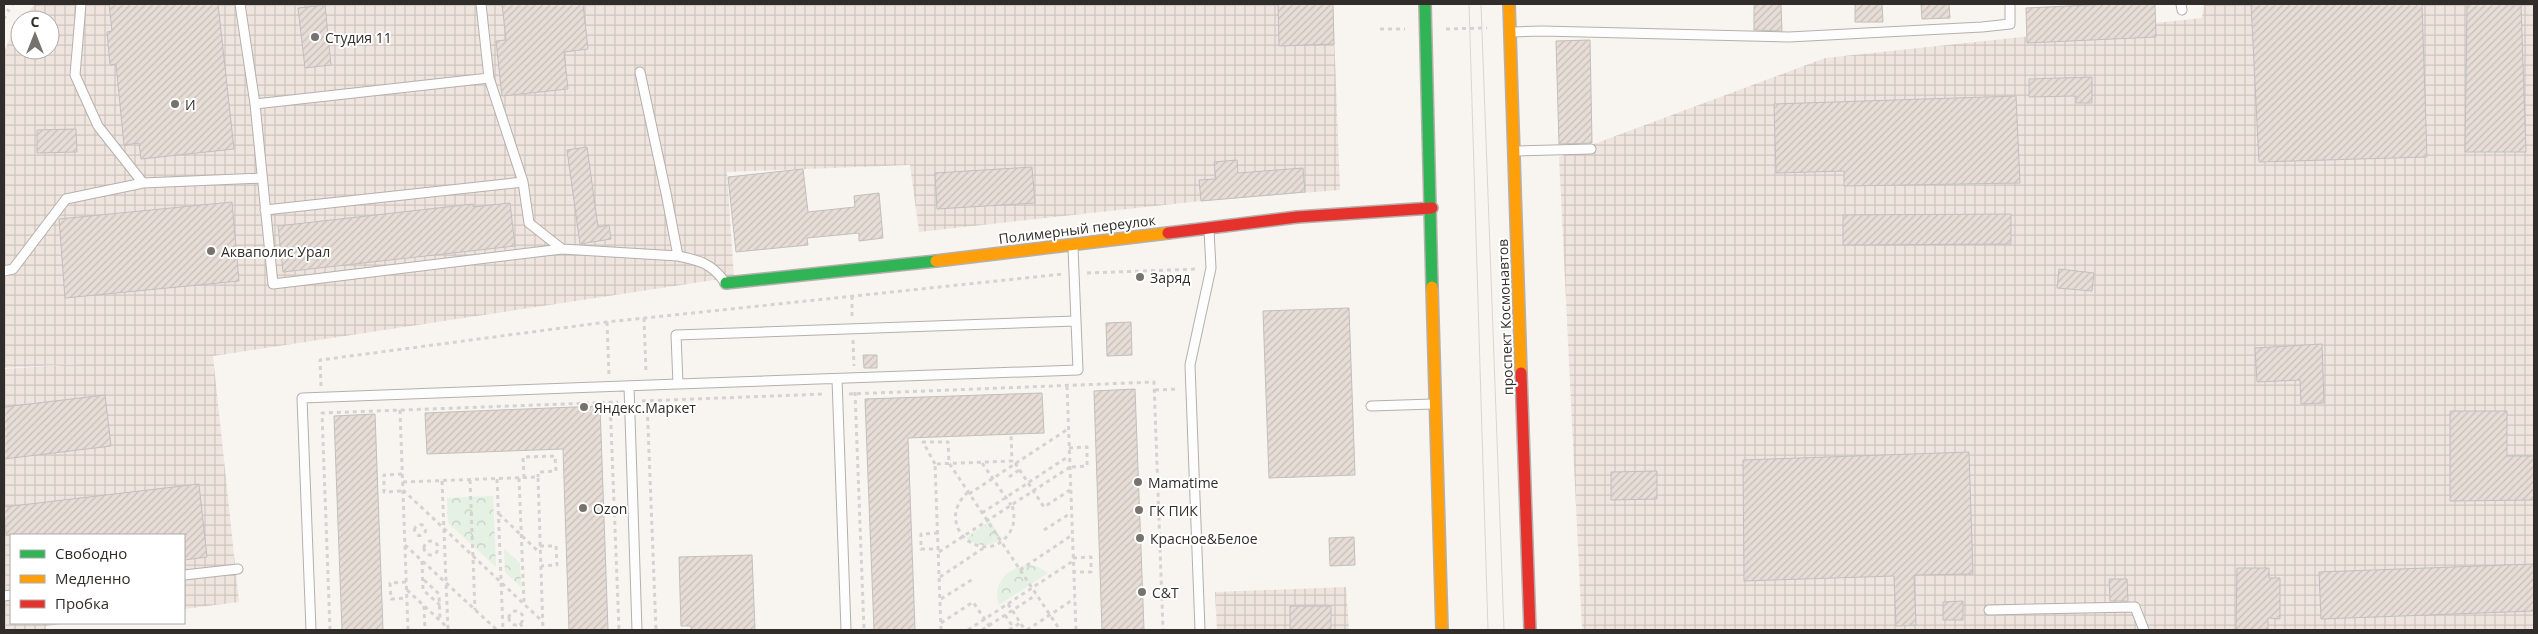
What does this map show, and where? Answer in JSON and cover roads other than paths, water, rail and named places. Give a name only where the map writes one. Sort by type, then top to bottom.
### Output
[{"type":"main road","points":[[1425,4],[1432,208],[1434,404],[1442,630]]},
{"type":"main road","name":"проспект Космонавтов","points":[[1509,4],[1530,630]]},
{"type":"main road","name":"Полимерный переулок","points":[[726,283],[1073,245],[1209,227],[1386,209],[1432,208]]},
{"type":"lane","points":[[81,4],[75,75],[98,126],[143,183]]},
{"type":"lane","points":[[240,4],[255,104],[273,284],[562,249],[678,256],[705,262],[717,271],[726,283]]},
{"type":"lane","points":[[481,4],[490,78],[523,182],[529,223],[562,249]]},
{"type":"lane","points":[[1510,30],[1789,37],[1982,27],[2010,24],[2010,4]]},
{"type":"lane","points":[[640,72],[678,256]]},
{"type":"lane","points":[[255,104],[490,78]]},
{"type":"lane","points":[[1515,151],[1591,149]]},
{"type":"lane","points":[[4,271],[14,269],[66,199],[143,183],[262,178]]},
{"type":"lane","points":[[265,210],[523,182]]},
{"type":"lane","points":[[1200,630],[1190,365],[1211,268],[1209,227]]},
{"type":"lane","points":[[311,630],[302,398],[1078,370],[1073,245]]},
{"type":"lane","points":[[678,384],[676,335],[1076,321]]},
{"type":"lane","points":[[837,378],[846,630]]},
{"type":"lane","points":[[628,386],[637,630]]},
{"type":"lane","points":[[1371,406],[1434,404]]},
{"type":"lane","points":[[185,575],[238,569]]},
{"type":"lane","points":[[1989,610],[2135,607],[2144,630]]},
{"type":"tram line","points":[[1469,4],[1488,630]]},
{"type":"tram line","points":[[1481,4],[1504,630]]},
{"type":"railway","points":[[4,18],[12,4]]},
{"type":"place","name":"Студия 11","points":[[315,37]]},
{"type":"place","name":"И","points":[[175,104]]},
{"type":"place","name":"Акваполис Урал","points":[[211,251]]},
{"type":"place","name":"Заряд","points":[[1140,277]]},
{"type":"place","name":"Яндекс.Маркет","points":[[584,407]]},
{"type":"place","name":"Mamatime","points":[[1138,482]]},
{"type":"place","name":"Ozon","points":[[583,508]]},
{"type":"place","name":"ГК ПИК","points":[[1139,510]]},
{"type":"place","name":"Красное&Белое","points":[[1140,538]]},
{"type":"place","name":"С&Т","points":[[1142,592]]}]
